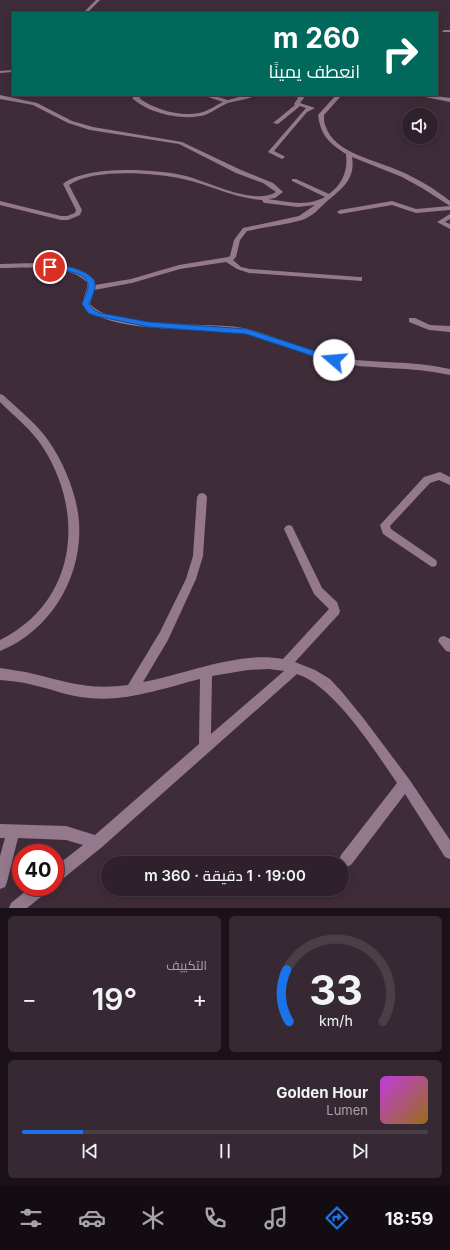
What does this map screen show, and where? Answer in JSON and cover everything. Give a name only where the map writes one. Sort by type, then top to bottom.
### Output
[{"type":"street","points":[[86,12],[98,0]]},
{"type":"street","points":[[444,31],[450,31]]},
{"type":"street","points":[[0,72],[12,71]]},
{"type":"street","points":[[140,96],[135,98],[146,105],[159,110],[188,115],[201,114],[244,96]]},
{"type":"street","points":[[208,96],[228,102]]},
{"type":"street","points":[[299,96],[300,99],[297,103],[299,105]]},
{"type":"street","points":[[338,96],[324,110],[320,117],[325,131],[338,146],[349,153],[403,175],[433,192],[450,204]]},
{"type":"street","points":[[424,96],[450,100]]},
{"type":"street","points":[[0,97],[35,104],[70,122],[92,130],[180,143],[234,170],[271,185],[280,192],[276,196],[254,197]]},
{"type":"street","points":[[299,105],[324,110]]},
{"type":"street","points":[[276,123],[299,105]]},
{"type":"street","points":[[282,157],[271,152],[310,108]]},
{"type":"street","points":[[91,288],[132,281],[179,267],[228,260],[233,257],[237,240],[244,229],[301,218],[310,213],[337,191],[348,178],[351,163],[349,153]]},
{"type":"street","points":[[0,203],[68,218],[79,212],[66,186],[68,181],[83,175],[116,173],[145,173],[180,177],[220,190],[254,197],[265,201],[304,205],[327,198]]},
{"type":"street","points":[[294,180],[327,198]]},
{"type":"street","points":[[340,212],[392,203],[416,211],[450,208]]},
{"type":"street","points":[[450,216],[440,222],[450,227]]},
{"type":"street","points":[[228,260],[239,268],[249,271],[359,279]]},
{"type":"street","points":[[0,266],[44,266],[73,270],[87,276],[91,281],[91,288],[86,304],[88,308],[95,313],[110,318],[149,324],[242,330],[340,361],[428,368],[450,372]]},
{"type":"street","points":[[412,320],[433,328],[450,329]]},
{"type":"street","points":[[0,400],[28,423],[46,444],[69,499],[74,527],[74,541],[66,572],[54,600],[29,629],[0,646]]},
{"type":"street","points":[[432,563],[386,531],[385,525],[427,480],[440,476],[450,481]]},
{"type":"street","points":[[132,690],[164,636],[191,579],[198,556],[202,497]]},
{"type":"street","points":[[64,869],[205,748],[289,667],[335,611],[335,607],[323,598],[318,591],[289,529]]},
{"type":"street","points":[[0,674],[20,676],[87,692],[105,693],[132,690],[206,672],[272,662],[317,678],[337,695],[405,784],[450,852]]},
{"type":"street","points":[[205,748],[206,672]]},
{"type":"street","points":[[349,856],[405,784]]},
{"type":"street","points":[[0,882],[6,831],[66,833],[96,842]]},
{"type":"street","points":[[16,908],[31,896]]},
{"type":"route","points":[[50,267],[78,272],[87,276],[91,281],[91,288],[86,304],[91,311],[99,315],[149,324],[224,328],[247,331],[334,360]]}]
